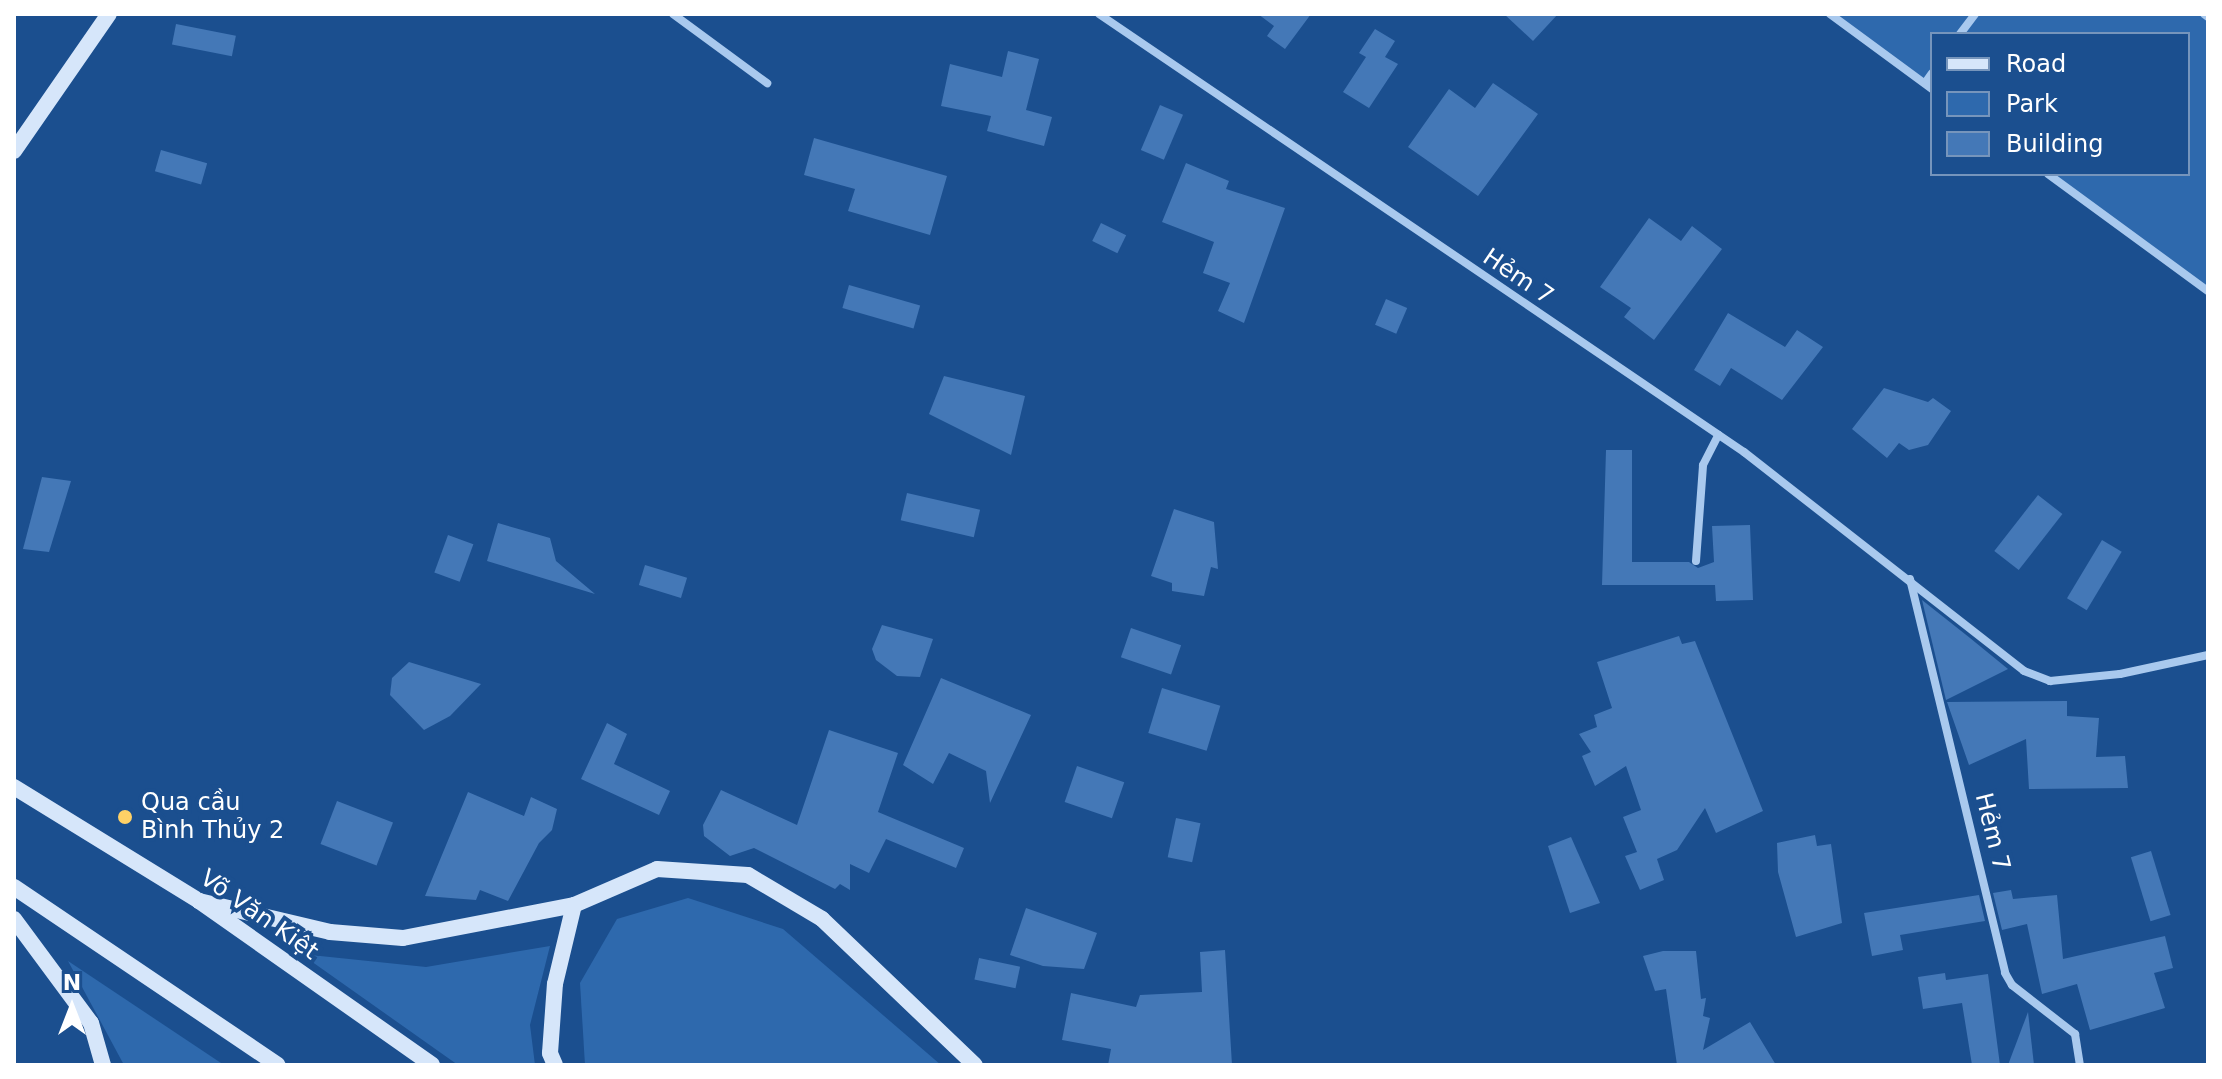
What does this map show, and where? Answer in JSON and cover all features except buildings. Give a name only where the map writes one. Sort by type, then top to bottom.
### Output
[{"type":"main road","points":[[14,151],[109,14]]},
{"type":"main road","name":"Võ Văn Kiệt","points":[[14,787],[199,901],[432,1065]]},
{"type":"main road","points":[[199,901],[330,932],[403,938],[574,905],[657,869],[748,875],[822,919],[975,1065]]},
{"type":"main road","points":[[14,887],[278,1065]]},
{"type":"main road","points":[[555,1065],[550,1053],[555,984],[574,905]]},
{"type":"main road","points":[[14,919],[91,1023],[103,1065]]},
{"type":"street","points":[[673,14],[767,83]]},
{"type":"street","name":"Hẻm 7","points":[[1099,14],[1718,435],[1910,579],[2024,671],[2050,681],[2120,674],[2208,655]]},
{"type":"street","points":[[1830,14],[1930,87]]},
{"type":"street","points":[[1962,32],[1975,14]]},
{"type":"street","points":[[2051,176],[2208,291]]},
{"type":"street","points":[[1696,561],[1703,465],[1718,435]]},
{"type":"street","name":"Hẻm 7","points":[[1910,579],[2005,973],[2012,985],[2075,1034],[2080,1065]]},
{"type":"green space","points":[[1825,14],[2208,14],[2208,291],[2052,176],[2190,176],[2190,32],[1930,32],[1930,87]]},
{"type":"green space","points":[[688,898],[783,929],[941,1065],[585,1065],[580,983],[617,919]]},
{"type":"green space","points":[[550,946],[530,1025],[535,1065],[458,1065],[301,954],[426,967]]},
{"type":"green space","points":[[68,961],[224,1065],[124,1065]]},
{"type":"place","name":"Qua cầu Bình Thủy 2","points":[[125,817]]}]
